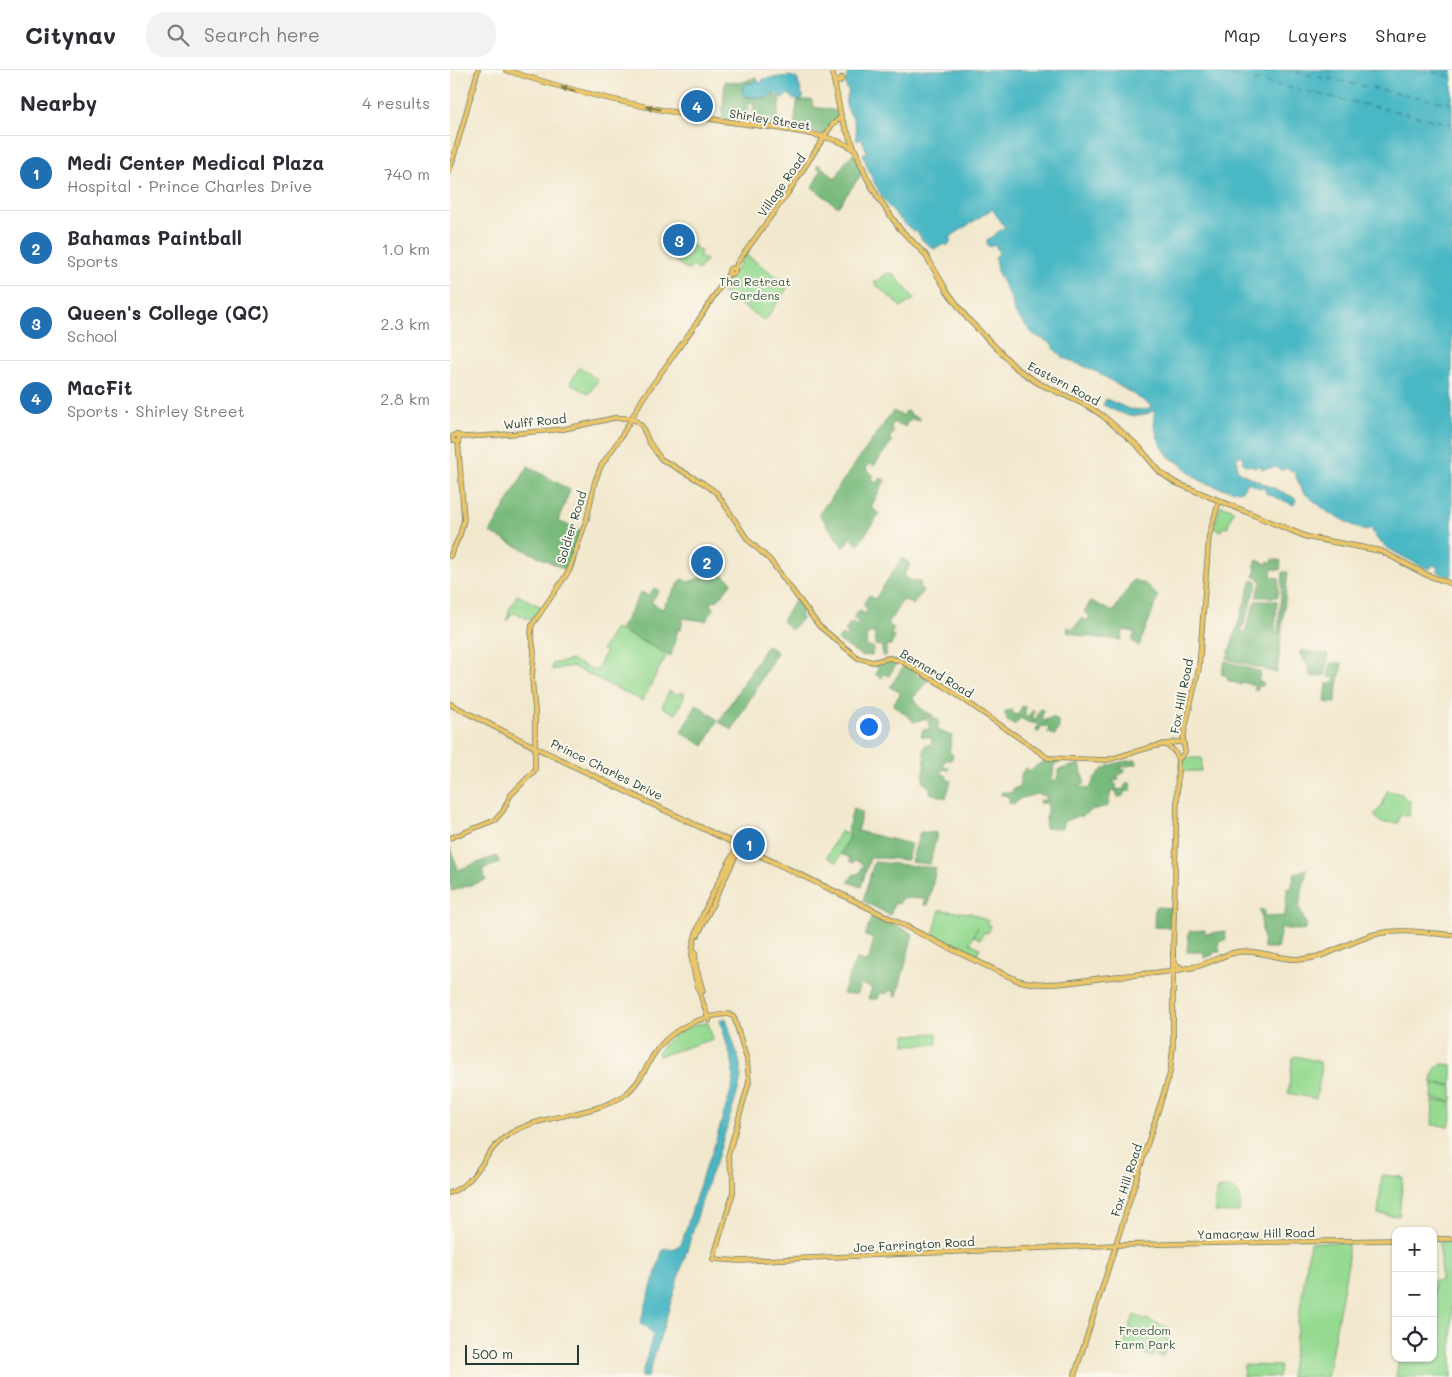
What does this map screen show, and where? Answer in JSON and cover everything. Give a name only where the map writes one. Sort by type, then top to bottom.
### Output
[{"type":"highway","name":"Shirley Street","points":[[506,70],[566,89],[648,107],[839,141],[854,150]]},
{"type":"highway","name":"Eastern Road","points":[[832,70],[841,118],[871,185],[891,218],[907,237],[926,254],[946,291],[967,318],[1008,362],[1038,383],[1091,408],[1103,416],[1138,446],[1154,466],[1171,481],[1307,537],[1381,551],[1427,575],[1452,584]]},
{"type":"highway","points":[[835,82],[842,78]]},
{"type":"highway","points":[[839,141],[849,138]]},
{"type":"highway","name":"Prince Charles Drive","points":[[450,704],[508,735],[1017,980],[1034,984],[1060,984],[1146,974],[1213,960]]},
{"type":"highway","name":"Prince Charles Drive","points":[[1172,968],[1196,967],[1230,954],[1245,951],[1305,959],[1320,956],[1364,938],[1392,931],[1452,935]]},
{"type":"highway","points":[[1172,968],[1176,965],[1180,967]]},
{"type":"main road","points":[[450,170],[478,70]]},
{"type":"main road","name":"Village Road","points":[[632,420],[645,397],[730,275],[729,270],[733,269],[737,264],[788,193],[832,125],[841,118]]},
{"type":"main road","name":"Wulff Road","points":[[455,438],[564,429],[607,420],[632,420]]},
{"type":"main road","name":"Bernard Road","points":[[632,420],[642,426],[649,442],[661,459],[703,483],[717,494],[748,540],[770,560],[819,626],[858,658],[872,662],[888,658],[901,661],[944,686],[1048,758],[1107,760],[1138,750],[1163,744],[1168,745]]},
{"type":"main road","name":"Soldier Road","points":[[450,838],[495,820],[503,811],[510,796],[530,776],[535,766],[532,681],[534,654],[531,628],[569,571],[588,513],[597,474],[632,420]]},
{"type":"main road","points":[[450,552],[460,531],[462,515],[455,438]]},
{"type":"main road","points":[[450,556],[459,538],[464,519],[455,438]]},
{"type":"main road","name":"Fox Hill Road","points":[[1074,1377],[1172,1065],[1172,968],[1179,758],[1185,752],[1181,743],[1199,668],[1209,536],[1219,501]]},
{"type":"main road","points":[[1168,745],[1181,743]]},
{"type":"main road","points":[[1168,745],[1179,758]]},
{"type":"main road","points":[[450,1193],[472,1178],[494,1148],[514,1132],[528,1126],[603,1105],[624,1095],[641,1077],[663,1042],[690,1024],[710,1019],[693,966],[693,944],[698,928],[739,846]]},
{"type":"main road","name":"Joe Farrington Road","points":[[710,1019],[726,1014],[732,1015],[736,1020],[747,1060],[749,1080],[728,1156],[733,1178],[733,1193],[713,1259],[740,1261],[1116,1245]]},
{"type":"main road","points":[[1118,1238],[1119,1242],[1123,1245]]},
{"type":"main road","points":[[1437,1239],[1452,1239]]},
{"type":"main road","name":"Yamacraw Hill Road","points":[[1116,1245],[1392,1240]]},
{"type":"main road","points":[[1110,1245],[1114,1247],[1114,1250]]},
{"type":"green space","points":[[756,77],[758,79],[751,83],[749,82],[743,87],[743,97],[768,99],[776,95],[780,100],[776,127],[752,124],[754,103],[748,103],[746,123],[722,119],[725,81],[740,83]]},
{"type":"green space","points":[[812,100],[813,107],[838,111],[839,117],[829,126],[824,135],[794,130],[797,102]]},
{"type":"green space","points":[[855,153],[863,172],[838,207],[812,187],[821,170],[817,167],[818,164],[836,179],[846,161]]},
{"type":"green space","points":[[683,239],[701,251],[699,256],[706,260],[699,270],[693,266],[687,270],[673,259]]},
{"type":"green space","name":"The Retreat Gardens","points":[[746,255],[789,285],[765,321],[720,291]]},
{"type":"green space","points":[[888,273],[893,274],[915,299],[901,307],[874,283]]},
{"type":"green space","points":[[580,367],[598,380],[589,394],[570,383]]},
{"type":"green space","points":[[893,411],[903,416],[906,411],[911,413],[910,415],[920,418],[919,421],[912,419],[908,421],[905,427],[894,422],[890,428],[894,431],[889,439],[892,441],[874,466],[870,463],[866,469],[874,476],[871,480],[876,483],[881,478],[885,480],[871,507],[879,514],[858,545],[850,537],[844,548],[819,514]]},
{"type":"green space","points":[[528,466],[570,490],[558,521],[581,531],[568,571],[490,533]]},
{"type":"green space","points":[[1221,505],[1234,510],[1227,528],[1223,527],[1221,531],[1213,528]]},
{"type":"green space","points":[[902,558],[911,564],[904,574],[906,578],[921,583],[919,587],[923,590],[913,605],[903,599],[888,624],[894,628],[891,635],[895,637],[891,645],[886,645],[886,656],[882,656],[882,646],[875,645],[875,633],[867,633],[866,647],[873,647],[872,655],[862,656],[838,640],[842,635],[846,637],[849,634],[845,631],[851,622],[857,626],[859,622],[853,618],[859,610],[865,614],[868,609],[863,605],[869,595],[875,599]]},
{"type":"green space","points":[[1273,559],[1281,561],[1280,570],[1272,569],[1271,576],[1279,578],[1278,597],[1256,597],[1262,581],[1254,576],[1256,567],[1254,566],[1257,560],[1267,564],[1268,561],[1272,563]]},
{"type":"green space","points":[[715,568],[732,582],[718,600],[711,602],[713,609],[706,621],[683,618],[681,630],[678,629],[671,656],[620,630],[641,592],[649,596],[654,588],[659,591],[651,602],[662,609],[682,579],[688,582],[707,576]]},
{"type":"green space","points":[[1283,572],[1288,572],[1277,673],[1227,659],[1252,580],[1258,582],[1241,632],[1245,633],[1255,601],[1277,601],[1275,631],[1278,632]]},
{"type":"green space","points":[[1133,580],[1147,586],[1158,597],[1139,646],[1132,641],[1135,632],[1123,630],[1121,640],[1082,636],[1067,632],[1068,627],[1073,629],[1082,618],[1087,621],[1090,616],[1084,612],[1091,601],[1113,612]]},
{"type":"green space","points":[[517,595],[542,607],[532,621],[515,613],[511,614],[508,620],[506,619]]},
{"type":"green space","points":[[796,598],[804,611],[800,614],[802,619],[791,630],[782,621]]},
{"type":"green space","points":[[615,628],[667,654],[642,701],[572,666],[552,670],[552,664],[571,660],[596,671],[606,652],[602,650]]},
{"type":"green space","points":[[767,645],[777,652],[732,730],[719,722]]},
{"type":"green space","points":[[1300,651],[1328,654],[1325,675],[1310,676]]},
{"type":"green space","points":[[890,659],[898,661],[889,676],[884,674],[882,678],[876,675],[878,668],[874,663]]},
{"type":"green space","points":[[1225,661],[1261,672],[1258,681],[1264,683],[1263,686],[1259,686],[1257,690],[1254,689],[1255,686],[1242,682],[1241,685],[1227,680],[1228,676],[1221,674]]},
{"type":"green space","points":[[1331,663],[1342,663],[1335,703],[1325,702],[1327,684],[1334,683],[1335,677],[1328,677]]},
{"type":"green space","points":[[905,664],[914,672],[917,672],[916,675],[920,677],[921,674],[929,679],[913,698],[920,708],[934,716],[914,722],[893,704],[901,693],[890,687]]},
{"type":"green space","points":[[669,691],[678,695],[680,692],[685,694],[676,714],[662,707]]},
{"type":"green space","points":[[697,704],[718,720],[704,746],[681,732]]},
{"type":"green space","points":[[1022,706],[1025,707],[1025,717],[1027,718],[1034,710],[1033,719],[1036,719],[1040,709],[1043,710],[1042,718],[1044,722],[1053,717],[1058,721],[1059,727],[1055,735],[1048,733],[1049,727],[1041,726],[1039,732],[1036,731],[1038,724],[1030,723],[1020,718],[1014,725],[1007,721],[1007,717],[1004,714],[1006,711],[1013,710],[1012,713],[1018,715]]},
{"type":"green space","points":[[935,718],[939,721],[937,730],[952,736],[949,752],[953,755],[951,760],[945,760],[943,766],[949,767],[948,770],[943,769],[941,773],[947,776],[946,779],[951,781],[946,798],[930,793],[930,788],[923,782],[925,756],[923,754],[925,745],[931,745],[932,738],[921,736],[923,729],[928,730],[930,725],[927,720]]},
{"type":"green space","points":[[1183,758],[1202,758],[1201,771],[1180,771]]},
{"type":"green space","points":[[1047,760],[1060,760],[1060,763],[1054,764],[1052,784],[1058,777],[1058,770],[1080,764],[1084,784],[1078,786],[1088,789],[1098,774],[1108,766],[1136,760],[1137,764],[1118,768],[1125,770],[1125,772],[1117,776],[1119,780],[1112,781],[1116,784],[1117,790],[1124,789],[1126,783],[1130,783],[1132,790],[1124,792],[1123,796],[1118,797],[1116,791],[1111,791],[1108,806],[1091,810],[1083,816],[1077,816],[1063,822],[1062,829],[1045,828],[1048,803],[1039,803],[1040,800],[1047,800],[1046,796],[1037,794],[1019,799],[1015,804],[1009,803],[1009,797],[1000,794],[1003,792],[1012,793],[1013,789],[1019,787],[1022,772],[1026,768],[1031,771],[1037,765]]},
{"type":"green space","points":[[1387,791],[1402,794],[1406,800],[1410,801],[1409,816],[1400,815],[1398,823],[1380,822],[1374,815],[1382,806]]},
{"type":"green space","points":[[853,809],[862,812],[857,831],[911,844],[907,860],[872,857],[861,887],[848,882],[853,875],[860,873],[863,864],[855,860],[853,863],[849,861],[850,858],[841,854],[850,835],[847,832]]},
{"type":"green space","points":[[840,831],[849,836],[837,862],[827,857]]},
{"type":"green space","points":[[920,832],[937,833],[930,864],[911,862]]},
{"type":"green space","points":[[450,847],[458,870],[496,856],[500,863],[482,869],[486,880],[452,891],[450,884]]},
{"type":"green space","points":[[874,862],[936,868],[928,905],[924,905],[925,899],[901,898],[900,903],[894,904],[890,915],[863,901]]},
{"type":"green space","points":[[1307,869],[1299,907],[1306,924],[1304,931],[1281,928],[1277,948],[1264,948],[1260,910],[1264,910],[1264,917],[1285,916],[1287,888],[1291,889],[1295,873]]},
{"type":"green space","points":[[1155,907],[1173,908],[1172,928],[1154,927]]},
{"type":"green space","points":[[940,910],[971,913],[988,921],[988,924],[991,926],[988,933],[984,932],[980,939],[974,936],[978,927],[970,943],[980,948],[976,957],[933,935]]},
{"type":"green space","points":[[873,913],[913,934],[897,996],[894,997],[895,992],[889,990],[888,993],[880,993],[878,999],[868,999],[872,988],[860,984],[857,994],[843,994],[857,959],[868,962],[874,939],[865,936]]},
{"type":"green space","points":[[1205,930],[1205,934],[1225,931],[1226,940],[1218,942],[1220,952],[1213,952],[1213,955],[1204,958],[1204,952],[1187,952],[1189,931]]},
{"type":"green space","points":[[708,1023],[713,1039],[659,1056],[658,1052],[662,1046],[672,1037],[689,1027]]},
{"type":"green space","points":[[937,1033],[937,1044],[905,1045],[906,1035]]},
{"type":"green space","points":[[1296,1056],[1320,1062],[1321,1073],[1316,1099],[1288,1093],[1293,1058]]},
{"type":"green space","points":[[1443,1064],[1452,1065],[1452,1085],[1432,1083],[1435,1069]]},
{"type":"green space","points":[[1433,1084],[1452,1086],[1452,1101],[1432,1099]]},
{"type":"green space","points":[[1433,1101],[1451,1102],[1452,1120],[1449,1126],[1432,1125]]},
{"type":"green space","points":[[1382,1175],[1403,1178],[1399,1216],[1378,1214]]},
{"type":"green space","points":[[1230,1188],[1237,1192],[1241,1200],[1239,1212],[1215,1212],[1215,1200],[1218,1189]]},
{"type":"green space","points":[[1452,1241],[1452,1377],[1396,1377],[1398,1362],[1437,1362],[1437,1281],[1441,1281],[1439,1242]]},
{"type":"green space","points":[[1310,1242],[1348,1242],[1348,1263],[1327,1377],[1290,1377]]},
{"type":"green space","name":"Freedom Farm Park","points":[[1134,1315],[1169,1328],[1165,1338],[1171,1341],[1162,1357],[1156,1353],[1153,1357],[1123,1348]]},
{"type":"green space","points":[[1244,1365],[1280,1366],[1278,1377],[1243,1377]]},
{"type":"water","points":[[849,70],[1452,70],[1452,576],[1444,575],[1437,571],[1438,567],[1432,565],[1428,569],[1386,547],[1374,535],[1372,529],[1362,530],[1329,513],[1303,492],[1294,472],[1286,468],[1283,471],[1275,467],[1262,469],[1261,465],[1255,468],[1251,465],[1247,466],[1242,462],[1243,456],[1237,456],[1237,469],[1241,473],[1296,499],[1294,505],[1266,493],[1265,489],[1247,482],[1242,491],[1210,485],[1198,479],[1170,457],[1164,449],[1155,427],[1155,410],[1135,416],[1103,405],[1106,399],[1129,409],[1146,410],[1152,406],[1097,372],[1062,357],[1052,344],[1033,334],[1014,312],[1012,301],[997,271],[995,258],[999,253],[995,244],[990,247],[987,245],[987,240],[1005,227],[992,209],[950,237],[951,242],[947,246],[945,244],[934,249],[923,241],[917,231],[915,232],[906,225],[889,207],[871,176],[863,154],[867,152],[862,139],[857,141],[856,138],[855,124],[846,102],[849,92],[846,87],[846,81]]},
{"type":"water","points":[[789,76],[797,78],[804,96],[801,101],[794,99],[788,94],[784,98],[779,97],[778,93],[765,98],[744,96],[742,94],[744,91],[742,88],[747,83],[752,84],[755,80],[758,80],[762,83],[763,79]]},
{"type":"water","points":[[726,1018],[740,1064],[741,1077],[739,1087],[648,1377],[641,1377],[653,1335],[647,1327],[640,1324],[663,1249],[676,1248],[682,1242],[733,1084],[733,1065],[720,1020]]},
{"type":"ferry route","points":[[1211,70],[1452,124]]},
{"type":"ferry route","points":[[1285,70],[1452,104]]},
{"type":"ferry route","points":[[1422,70],[1452,77]]},
{"type":"place","name":"MacFit","points":[[697,106]]},
{"type":"place","name":"Queen's College (QC)","points":[[679,240]]},
{"type":"place","name":"Bahamas Paintball","points":[[707,562]]},
{"type":"place","name":"Medi Center Medical Plaza","points":[[749,844]]}]
